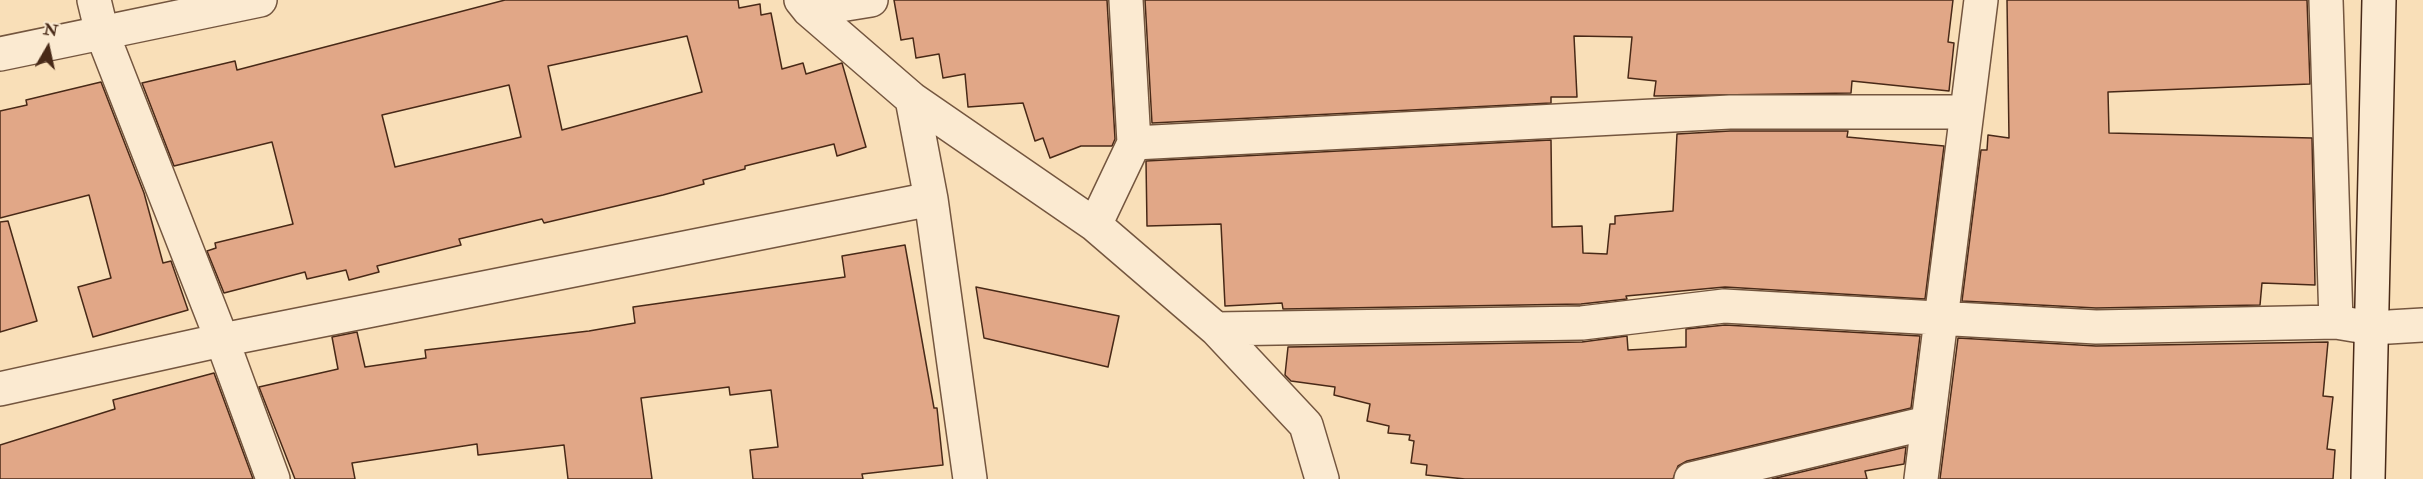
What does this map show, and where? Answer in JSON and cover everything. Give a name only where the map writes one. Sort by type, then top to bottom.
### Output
[{"type":"street","points":[[94,0],[102,33],[222,340],[273,479]]},
{"type":"street","points":[[0,54],[260,0]]},
{"type":"street","points":[[805,5],[871,0]]},
{"type":"street","points":[[1095,225],[1134,143],[1126,0]]},
{"type":"street","points":[[1921,479],[1981,0]]},
{"type":"street","points":[[2326,0],[2337,322]]},
{"type":"street","points":[[2368,479],[2379,0]]},
{"type":"street","points":[[805,5],[912,99],[1095,225],[1216,329],[1306,425],[1322,479]]},
{"type":"street","points":[[912,99],[931,199],[970,479]]},
{"type":"street","points":[[1134,143],[1730,112],[1967,112]]},
{"type":"street","points":[[0,388],[222,340],[931,199]]},
{"type":"street","points":[[1216,329],[1582,323],[1724,306],[2096,327],[2337,322],[2372,328],[2423,326]]},
{"type":"street","points":[[1691,479],[1927,423]]},
{"type":"building","points":[[505,0],[738,0],[739,8],[760,4],[761,15],[771,13],[782,69],[803,63],[806,74],[842,63],[866,147],[837,156],[834,144],[745,166],[745,169],[703,180],[704,184],[663,195],[544,223],[542,219],[459,239],[461,245],[377,266],[379,272],[349,280],[346,270],[307,279],[305,272],[224,293],[207,251],[216,248],[215,243],[293,224],[272,142],[174,166],[142,83],[235,61],[237,70]],"holes":[[[687,36],[702,92],[562,130],[548,66]],[[509,85],[521,137],[395,167],[382,115]]]},
{"type":"building","points":[[894,0],[1107,0],[1115,139],[1112,146],[1081,146],[1050,158],[1043,138],[1035,141],[1023,103],[968,107],[965,74],[943,78],[939,54],[916,58],[913,38],[901,40]]},
{"type":"building","points":[[1145,0],[1953,0],[1948,42],[1954,43],[1949,91],[1852,81],[1851,93],[1654,96],[1656,81],[1628,78],[1632,37],[1574,36],[1577,97],[1551,97],[1551,103],[1152,123]]},
{"type":"building","points":[[2007,0],[2307,0],[2310,84],[2108,92],[2109,133],[2312,138],[2315,285],[2262,283],[2260,305],[2096,308],[1962,301],[1981,150],[1987,150],[1988,135],[2009,138]]},
{"type":"building","points":[[101,82],[144,193],[163,263],[171,261],[188,310],[93,337],[78,287],[111,278],[89,195],[0,218],[0,111],[27,105],[26,100]]},
{"type":"building","points":[[1730,131],[1848,131],[1847,137],[1944,146],[1925,299],[1725,287],[1626,296],[1627,299],[1581,304],[1283,309],[1282,303],[1225,306],[1221,224],[1147,226],[1146,161],[1551,140],[1552,227],[1582,226],[1583,253],[1607,254],[1610,224],[1615,224],[1615,216],[1673,211],[1677,134]]},
{"type":"building","points":[[8,221],[37,321],[0,332],[0,222]]},
{"type":"building","points":[[905,245],[934,408],[937,408],[943,465],[862,474],[863,479],[753,479],[750,450],[778,447],[771,390],[730,395],[729,387],[641,398],[652,479],[568,479],[564,445],[478,455],[477,444],[352,463],[355,479],[295,479],[259,387],[338,369],[332,337],[357,332],[365,367],[426,358],[425,350],[589,331],[635,323],[633,307],[845,277],[842,256]]},
{"type":"building","points":[[976,287],[1119,316],[1108,367],[984,338]]},
{"type":"building","points":[[1725,325],[1920,336],[1911,408],[1687,461],[1678,466],[1673,479],[1465,479],[1426,475],[1427,465],[1411,463],[1414,441],[1409,440],[1410,435],[1388,433],[1389,426],[1367,421],[1370,404],[1334,395],[1335,387],[1291,381],[1285,375],[1288,347],[1582,342],[1627,336],[1628,350],[1686,347],[1686,329]]},
{"type":"building","points":[[1958,338],[2096,346],[2328,342],[2323,396],[2333,397],[2327,449],[2335,450],[2333,479],[1940,479]]},
{"type":"building","points":[[214,373],[253,479],[0,479],[0,445],[115,409],[113,400]]},
{"type":"building","points":[[1906,447],[1904,464],[1865,471],[1867,479],[1772,479]]}]
